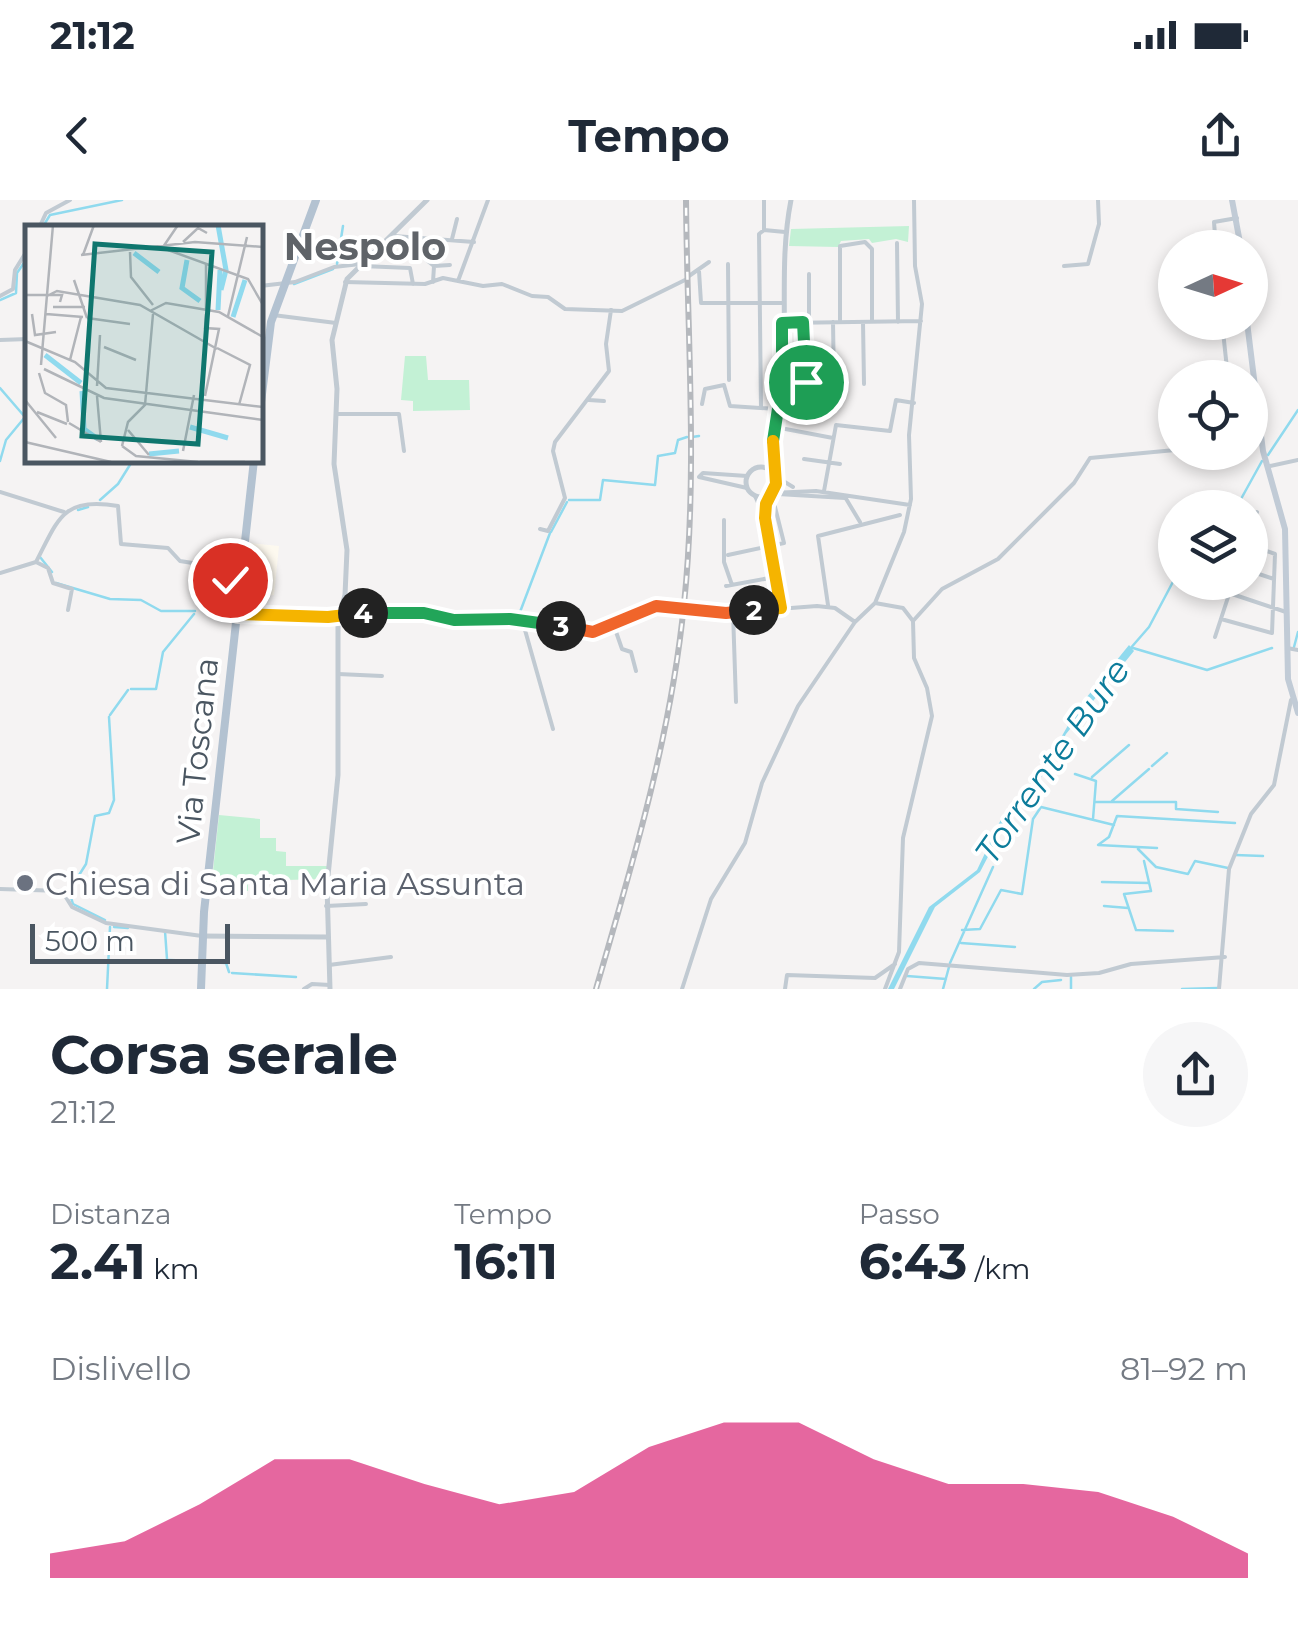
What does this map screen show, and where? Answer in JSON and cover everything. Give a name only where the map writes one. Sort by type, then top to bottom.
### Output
[{"type":"main road","points":[[262,398],[284,283],[316,200]]},
{"type":"main road","points":[[1232,200],[1239,230]]},
{"type":"main road","name":"Via Toscana","points":[[201,989],[202,936],[254,462]]},
{"type":"main road","points":[[1268,463],[1286,537],[1287,648],[1291,696],[1298,713]]},
{"type":"street","points":[[40,225],[46,213],[70,200]]},
{"type":"street","points":[[304,989],[312,984],[330,987],[326,906],[338,775],[339,614],[347,550],[334,464],[337,414],[331,349],[346,282],[427,200]]},
{"type":"street","points":[[458,280],[488,200]]},
{"type":"street","points":[[760,408],[764,200]]},
{"type":"street","points":[[765,518],[774,475],[772,449],[778,409],[785,232],[790,200]]},
{"type":"street","points":[[682,989],[708,905],[745,843],[760,789],[794,714],[855,622],[875,604],[904,532],[910,505],[909,435],[920,322],[914,200]]},
{"type":"street","points":[[1064,266],[1088,264],[1099,224],[1098,200]]},
{"type":"street","points":[[1215,230],[1214,222],[1237,218]]},
{"type":"street","points":[[452,240],[457,220]]},
{"type":"street","points":[[762,232],[785,232]]},
{"type":"street","points":[[394,236],[474,242]]},
{"type":"street","points":[[809,274],[805,382],[829,389],[834,379],[840,246],[866,242],[872,251],[872,322]]},
{"type":"street","points":[[897,243],[898,322]]},
{"type":"street","points":[[441,248],[425,248],[424,258],[434,266],[450,266]]},
{"type":"street","points":[[0,296],[12,291],[15,270],[25,254]]},
{"type":"street","points":[[346,282],[413,284],[458,280],[483,286],[502,284],[532,296],[545,295],[572,310],[631,310],[709,262]]},
{"type":"street","points":[[262,286],[362,264],[410,268],[413,284]]},
{"type":"street","points":[[728,264],[728,380]]},
{"type":"street","points":[[433,282],[434,266]]},
{"type":"street","points":[[699,271],[700,302],[782,303]]},
{"type":"street","points":[[540,528],[548,532],[565,498],[554,445],[562,428],[590,400],[609,371],[606,344],[611,310]]},
{"type":"street","points":[[276,313],[336,323]]},
{"type":"street","points":[[864,322],[864,384]]},
{"type":"street","points":[[782,323],[920,322]]},
{"type":"street","points":[[0,340],[25,339]]},
{"type":"street","points":[[702,404],[705,389],[726,385],[730,406],[778,409]]},
{"type":"street","points":[[590,400],[604,401]]},
{"type":"street","points":[[824,491],[838,424],[890,431],[896,400],[914,402]]},
{"type":"street","points":[[337,414],[400,414],[404,451]]},
{"type":"street","points":[[775,427],[833,438]]},
{"type":"street","points":[[772,449],[760,467],[747,476],[700,476],[747,488],[755,496],[765,518],[781,608]]},
{"type":"street","points":[[913,621],[942,589],[978,574],[998,559],[1070,488],[1090,458],[1158,452]]},
{"type":"street","points":[[804,458],[840,464]]},
{"type":"street","points":[[1268,459],[1298,460]]},
{"type":"street","points":[[760,467],[798,489]]},
{"type":"street","points":[[747,476],[747,488]]},
{"type":"street","points":[[755,496],[798,489],[824,491],[844,496],[860,522]]},
{"type":"street","points":[[0,492],[64,512]]},
{"type":"street","points":[[728,555],[784,542],[774,501],[778,494],[844,496],[910,505]]},
{"type":"street","points":[[36,562],[50,527],[64,512],[94,502],[117,505],[120,543],[168,548],[180,561],[221,566],[229,577],[232,611],[238,614],[328,617],[424,613],[593,632],[650,607],[733,612],[828,606],[855,622]]},
{"type":"street","points":[[828,606],[818,537],[860,522],[900,515]]},
{"type":"street","points":[[724,520],[728,555],[724,562],[729,585],[776,577]]},
{"type":"street","points":[[1220,619],[1269,635],[1274,554],[1268,552]]},
{"type":"street","points":[[0,573],[36,562],[48,567],[52,582],[72,589],[68,610]]},
{"type":"street","points":[[1268,577],[1274,579]]},
{"type":"street","points":[[1215,636],[1227,600]]},
{"type":"street","points":[[1250,600],[1286,612]]},
{"type":"street","points":[[875,604],[903,608],[913,621],[914,658],[927,688],[932,716],[902,838],[895,964],[885,989]]},
{"type":"street","points":[[733,612],[736,702]]},
{"type":"street","points":[[523,623],[553,729]]},
{"type":"street","points":[[614,626],[622,649],[632,652],[636,671]]},
{"type":"street","points":[[1287,648],[1298,650]]},
{"type":"street","points":[[338,674],[382,676]]},
{"type":"street","points":[[1218,989],[1224,958],[1222,913],[1232,856],[1251,814],[1274,785],[1291,696]]},
{"type":"street","points":[[0,889],[62,892],[72,907],[106,924],[202,936],[327,937]]},
{"type":"street","points":[[326,906],[366,904]]},
{"type":"street","points":[[329,965],[391,957]]},
{"type":"street","points":[[900,989],[908,969],[919,963],[1067,975],[1099,973],[1131,964],[1224,958]]},
{"type":"street","points":[[785,989],[786,975],[875,978],[895,964]]},
{"type":"shaded area","points":[[250,543],[279,546],[274,595],[243,599]]},
{"type":"green space","points":[[909,226],[908,242],[896,239],[872,243],[869,239],[841,241],[838,247],[789,246],[791,229]]},
{"type":"green space","points":[[405,356],[426,356],[428,380],[469,380],[470,410],[413,411],[413,401],[401,400]]},
{"type":"green space","points":[[219,815],[260,819],[260,838],[276,838],[276,851],[286,852],[286,866],[327,866],[326,879],[248,881],[248,891],[211,889]]},
{"type":"water","points":[[1129,645],[1134,651],[1066,734],[1046,772],[1015,805],[980,872],[935,907],[894,989],[888,989],[929,907],[977,870],[1003,815],[1044,767],[1078,708]]},
{"type":"waterway","points":[[44,225],[50,215],[122,200]]},
{"type":"waterway","points":[[337,264],[343,226]]},
{"type":"waterway","points":[[0,300],[16,293],[17,273],[25,261]]},
{"type":"waterway","points":[[294,284],[333,269]]},
{"type":"waterway","points":[[0,388],[25,417],[6,440],[0,461]]},
{"type":"waterway","name":"Torrente Bure","points":[[1268,455],[1298,410]]},
{"type":"waterway","points":[[692,437],[699,436]]},
{"type":"waterway","points":[[569,500],[600,500],[603,480],[655,485],[658,456],[675,453],[678,440],[687,437]]},
{"type":"waterway","points":[[100,500],[118,484],[132,462]]},
{"type":"waterway","name":"Torrente Bure","points":[[1246,490],[1257,470]]},
{"type":"waterway","points":[[551,532],[567,502]]},
{"type":"waterway","points":[[78,510],[88,507]]},
{"type":"waterway","points":[[497,614],[520,612],[550,533]]},
{"type":"waterway","points":[[40,557],[52,572]]},
{"type":"waterway","points":[[56,583],[110,599],[141,600],[161,611],[195,611]]},
{"type":"waterway","name":"Torrente Bure","points":[[1129,650],[1149,627],[1163,600]]},
{"type":"waterway","points":[[346,609],[430,609]]},
{"type":"waterway","points":[[432,609],[466,614]]},
{"type":"waterway","points":[[131,689],[156,689],[163,652],[194,614]]},
{"type":"waterway","points":[[469,614],[495,614]]},
{"type":"waterway","points":[[1294,647],[1298,632]]},
{"type":"waterway","points":[[1133,648],[1207,670],[1272,648]]},
{"type":"waterway","points":[[110,715],[128,690]]},
{"type":"waterway","points":[[105,920],[73,904],[69,891],[86,864],[95,816],[109,813],[114,800],[109,717]]},
{"type":"waterway","points":[[1092,777],[1129,745]]},
{"type":"waterway","points":[[1152,766],[1167,753]]},
{"type":"waterway","points":[[1112,801],[1149,769]]},
{"type":"waterway","points":[[1075,774],[1096,781],[1093,819]]},
{"type":"waterway","points":[[1095,802],[1176,802],[1176,809],[1218,812]]},
{"type":"waterway","points":[[962,930],[980,929],[1001,890],[1022,894],[1033,819],[1041,807],[1114,825]]},
{"type":"waterway","points":[[1157,848],[1098,845],[1109,837],[1117,816],[1235,823]]},
{"type":"waterway","points":[[1138,849],[1156,867],[1188,874],[1195,861],[1228,868]]},
{"type":"waterway","points":[[1235,855],[1263,856]]},
{"type":"waterway","points":[[1144,861],[1151,891],[1124,894],[1136,930],[1173,931]]},
{"type":"waterway","points":[[950,963],[993,867]]},
{"type":"waterway","points":[[1102,882],[1149,883]]},
{"type":"waterway","points":[[1104,906],[1128,908]]},
{"type":"waterway","points":[[107,989],[110,927]]},
{"type":"waterway","points":[[114,927],[128,928]]},
{"type":"waterway","points":[[165,931],[167,959]]},
{"type":"waterway","points":[[961,943],[1015,947]]},
{"type":"waterway","points":[[169,960],[197,961]]},
{"type":"waterway","points":[[204,962],[226,963],[229,972]]},
{"type":"waterway","points":[[943,989],[949,967]]},
{"type":"waterway","points":[[232,973],[296,977]]},
{"type":"waterway","points":[[907,976],[946,979]]},
{"type":"waterway","points":[[1071,977],[1071,989]]},
{"type":"waterway","points":[[1034,989],[1042,982],[1061,980]]},
{"type":"waterway","points":[[1182,989],[1218,988]]},
{"type":"railway","points":[[596,989],[660,750],[684,604],[691,453],[686,200]]},
{"type":"place","name":"Chiesa di Santa Maria Assunta","points":[[25,883]]},
{"type":"district","name":"Nespolo","points":[[365,246]]},
{"type":"route","points":[[230,580],[232,611],[252,615],[424,613],[454,620],[514,619],[593,632],[656,606],[726,613],[781,608],[765,508],[776,484],[772,458],[782,383],[782,323],[803,322],[806,382]]}]
